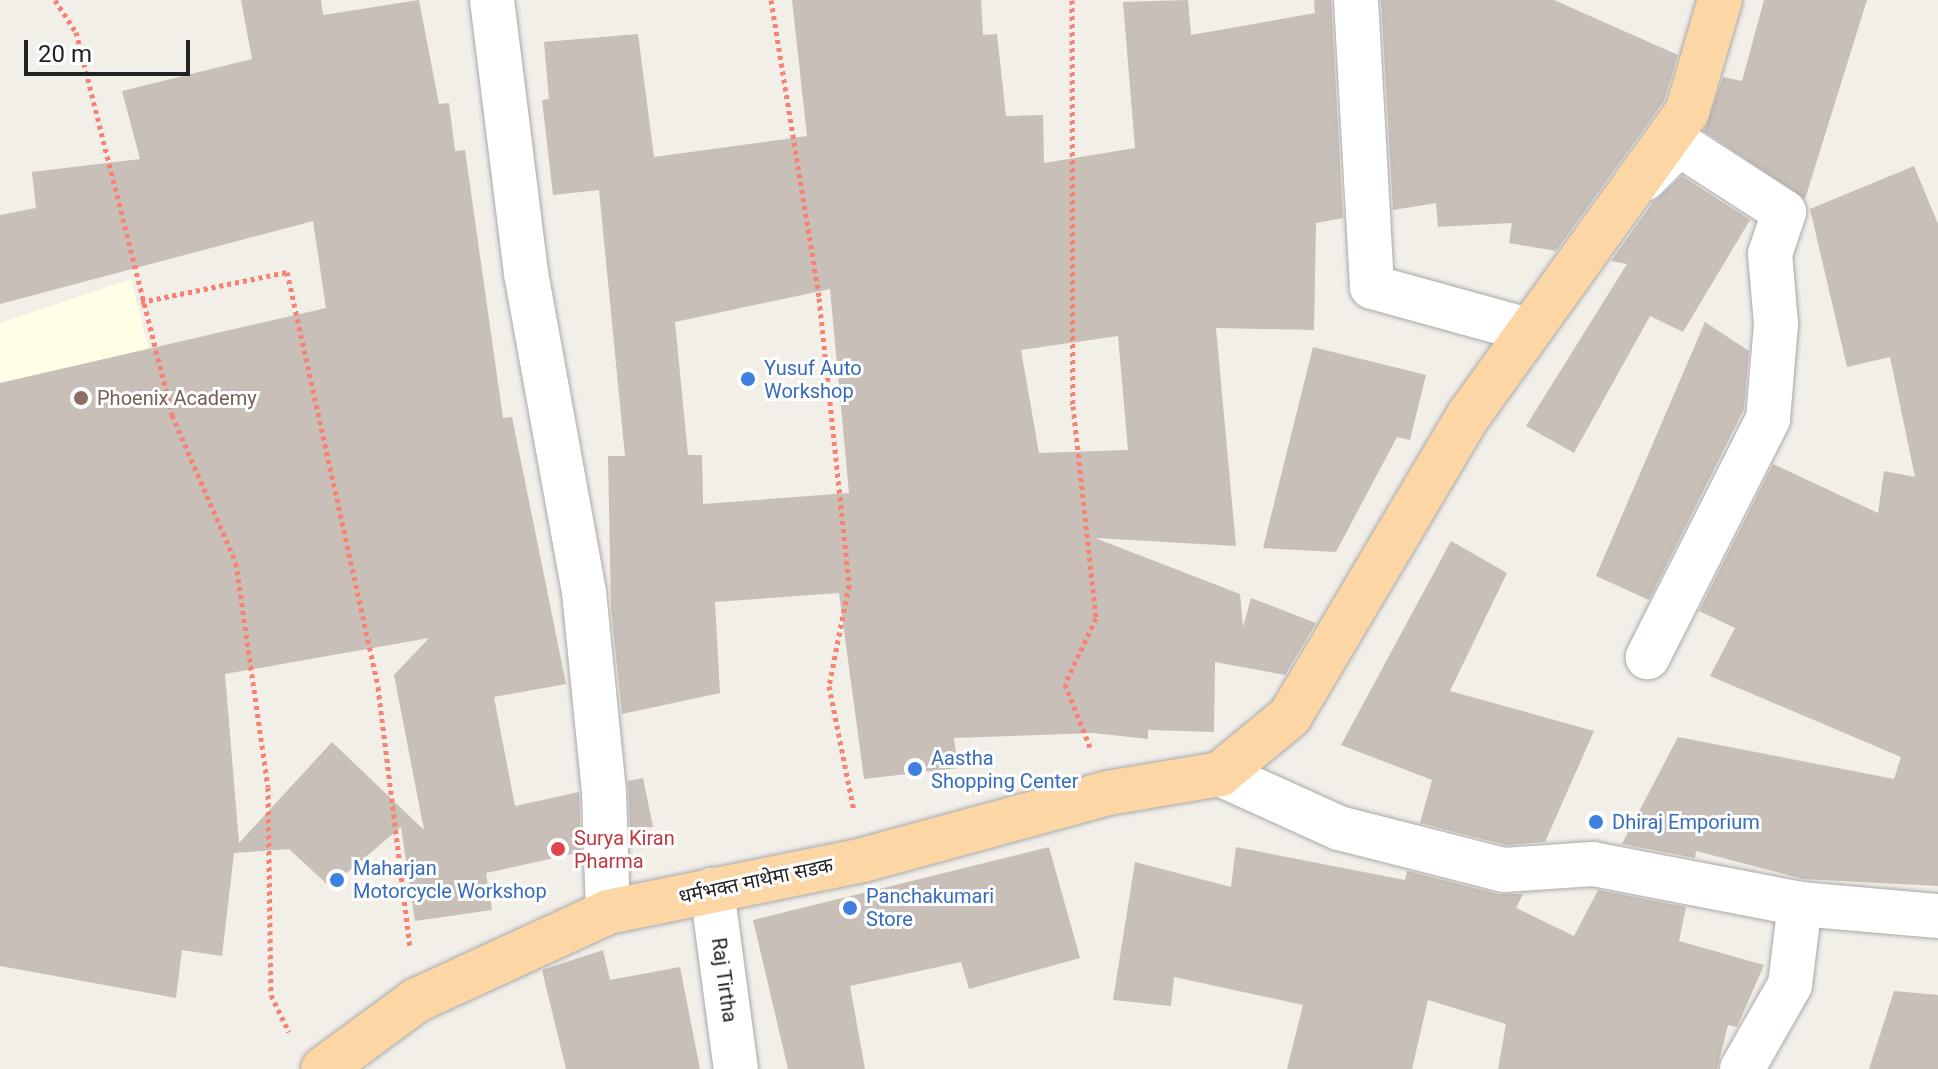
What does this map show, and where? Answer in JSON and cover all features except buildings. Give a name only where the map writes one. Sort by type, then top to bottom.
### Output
[{"type":"main road","points":[[1220,774],[1290,716],[1469,415],[1528,330],[1639,184],[1687,112],[1720,0]]},
{"type":"main road","name":"धर्मभक्त माथेमा सडक","points":[[309,1057],[417,1000],[608,912],[863,860],[1108,793],[1220,774]]},
{"type":"street","points":[[492,0],[526,273],[584,592],[604,793],[608,912]]},
{"type":"street","points":[[1356,0],[1372,287],[1528,330]]},
{"type":"street","points":[[1639,184],[1679,144],[1784,212],[1770,254],[1776,324],[1768,419],[1648,657]]},
{"type":"street","points":[[1220,774],[1339,828],[1493,867],[1593,864],[1800,904],[1938,916]]},
{"type":"street","name":"Raj Tirtha","points":[[712,890],[736,1069]]},
{"type":"street","points":[[1742,1069],[1790,985],[1800,904]]},
{"type":"path","points":[[55,0],[76,32],[141,302],[172,415],[236,563],[268,787],[271,995],[309,1057]]},
{"type":"path","points":[[771,0],[819,298],[849,585],[829,686],[863,860]]},
{"type":"path","points":[[1072,0],[1073,406],[1096,618],[1065,684],[1108,793]]},
{"type":"path","points":[[141,302],[287,272],[378,687],[417,1000]]},
{"type":"shaded area","points":[[131,279],[153,366],[0,462],[0,323]]},
{"type":"place","name":"Yusuf Auto Workshop","points":[[748,379]]},
{"type":"place","name":"Phoenix Academy","points":[[81,398]]},
{"type":"place","name":"Aastha Shopping Center","points":[[915,769]]},
{"type":"place","name":"Dhiraj Emporium","points":[[1596,822]]},
{"type":"place","name":"Surya Kiran Pharma","points":[[558,849]]},
{"type":"place","name":"Maharjan Motorcycle Workshop","points":[[337,880]]},
{"type":"place","name":"Panchakumari Store","points":[[850,908]]}]
